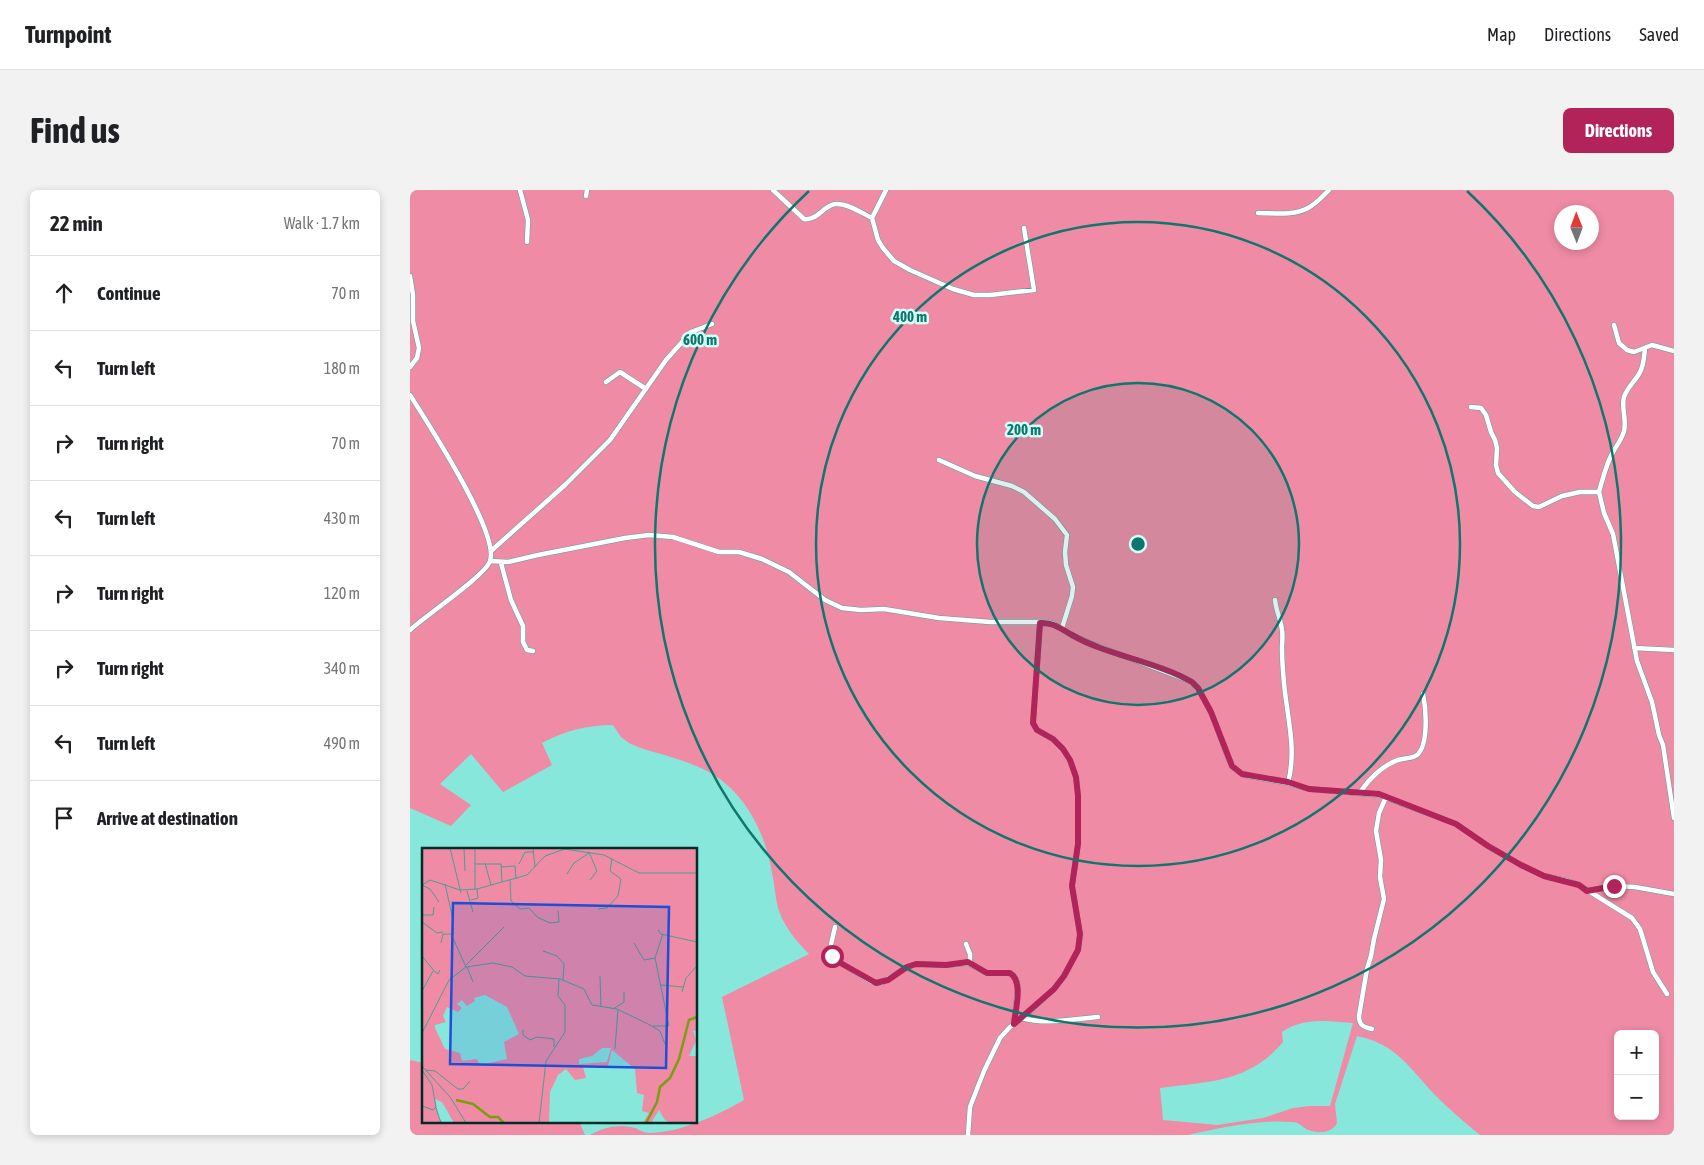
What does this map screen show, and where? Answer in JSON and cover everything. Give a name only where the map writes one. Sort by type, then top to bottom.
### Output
[{"type":"street","points":[[520,190],[528,220],[527,242]]},
{"type":"street","points":[[773,190],[804,220],[813,218],[825,208],[834,204],[856,210],[872,218]]},
{"type":"street","points":[[886,190],[872,218],[880,244],[890,257],[900,265],[969,294],[980,296],[1034,290],[1024,228]]},
{"type":"street","points":[[1258,212],[1284,213],[1302,211],[1311,206],[1329,190]]},
{"type":"street","points":[[410,276],[413,295],[413,321],[419,348],[417,358],[410,367]]},
{"type":"street","points":[[491,551],[565,485],[610,440],[666,360],[691,332],[712,324]]},
{"type":"street","points":[[1614,326],[1620,343],[1627,350],[1634,352],[1655,345],[1674,351]]},
{"type":"street","points":[[1645,348],[1644,361],[1639,374],[1631,384],[1623,404],[1625,429],[1612,452],[1599,492],[1604,513],[1613,534],[1637,661],[1652,702],[1663,746],[1674,818]]},
{"type":"street","points":[[606,382],[620,372],[646,389]]},
{"type":"street","points":[[410,395],[453,463],[487,534],[491,551],[490,561],[480,574],[410,630]]},
{"type":"street","points":[[1471,407],[1481,408],[1486,415],[1497,448],[1496,465],[1498,473],[1515,492],[1533,506],[1539,507],[1562,496],[1580,492],[1599,492]]},
{"type":"street","points":[[940,460],[975,476],[1012,486],[1024,492],[1055,519],[1067,535],[1066,566],[1073,587],[1062,628]]},
{"type":"street","points":[[490,561],[501,563],[625,538],[648,535],[673,537],[719,552],[739,552],[762,559],[789,572],[825,600],[842,608],[861,610],[884,609],[939,618],[990,622],[1054,624],[1090,643],[1192,682],[1198,688],[1211,712],[1229,760],[1237,771],[1248,776],[1288,782],[1309,789],[1360,792],[1386,797],[1456,824],[1488,846],[1521,865],[1544,876],[1579,885],[1622,910],[1632,918],[1640,929],[1654,972],[1667,994]]},
{"type":"street","points":[[501,563],[511,600],[523,626],[524,646],[527,650],[533,651]]},
{"type":"street","points":[[1275,600],[1276,613],[1281,624],[1283,636],[1284,682],[1292,739],[1291,772],[1288,782]]},
{"type":"street","points":[[968,1135],[970,1107],[981,1077],[1000,1038],[1054,989],[1064,976],[1078,950],[1080,934],[1072,886],[1078,844],[1076,777],[1070,760],[1063,749],[1053,739],[1037,730],[1033,723],[1040,623]]},
{"type":"street","points":[[1634,648],[1674,650]]},
{"type":"street","points":[[1360,792],[1378,772],[1391,763],[1401,759],[1413,758],[1421,750],[1425,733],[1426,705],[1423,694]]},
{"type":"street","points":[[1372,1029],[1362,1026],[1359,1016],[1367,969],[1372,956],[1374,939],[1384,899],[1380,884],[1381,860],[1376,831],[1379,814],[1386,797]]},
{"type":"street","points":[[1587,891],[1614,886],[1636,887],[1674,894]]},
{"type":"street","points":[[835,926],[830,949],[832,956],[837,961],[876,983],[888,980],[907,967],[916,964],[970,963],[987,973],[1007,973],[1015,976],[1018,986],[1014,1024]]},
{"type":"street","points":[[966,944],[970,954],[970,963]]},
{"type":"street","points":[[1022,1018],[1033,1022],[1044,1022],[1098,1017]]},
{"type":"shaded area","points":[[410,190],[1674,190],[1674,1135],[1480,1135],[1440,1100],[1401,1058],[1382,1045],[1357,1036],[1335,1104],[1337,1123],[1335,1127],[1323,1132],[1310,1131],[1295,1122],[1281,1121],[1240,1125],[1188,1135],[590,1135],[606,1128],[617,1126],[635,1128],[649,1133],[674,1130],[722,1112],[744,1100],[722,997],[809,954],[784,923],[779,911],[770,861],[762,837],[751,813],[735,793],[719,778],[704,769],[629,743],[621,737],[613,725],[594,726],[576,730],[542,743],[552,765],[503,792],[471,754],[440,784],[471,805],[451,826],[410,808]],"holes":[[[1327,1021],[1353,1023],[1330,1106],[1293,1108],[1263,1118],[1217,1125],[1163,1120],[1160,1088],[1211,1081],[1242,1073],[1256,1066],[1270,1055],[1283,1042],[1282,1032],[1298,1024]]]},
{"type":"shaded area","points":[[410,1060],[422,1063],[422,1122],[579,1122],[585,1135],[410,1135]]},
{"type":"route","points":[[832,956],[837,961],[876,983],[888,980],[907,967],[916,964],[946,965],[968,962],[987,973],[1010,973],[1016,979],[1018,986],[1014,1024],[1054,989],[1064,976],[1078,950],[1080,934],[1072,893],[1077,862],[1078,796],[1076,777],[1070,760],[1063,749],[1053,739],[1037,730],[1033,723],[1040,623],[1047,622],[1090,643],[1186,678],[1192,682],[1198,688],[1211,712],[1232,766],[1242,774],[1288,782],[1309,789],[1379,794],[1456,824],[1488,846],[1544,876],[1568,881],[1579,885],[1587,891],[1614,886]]}]
